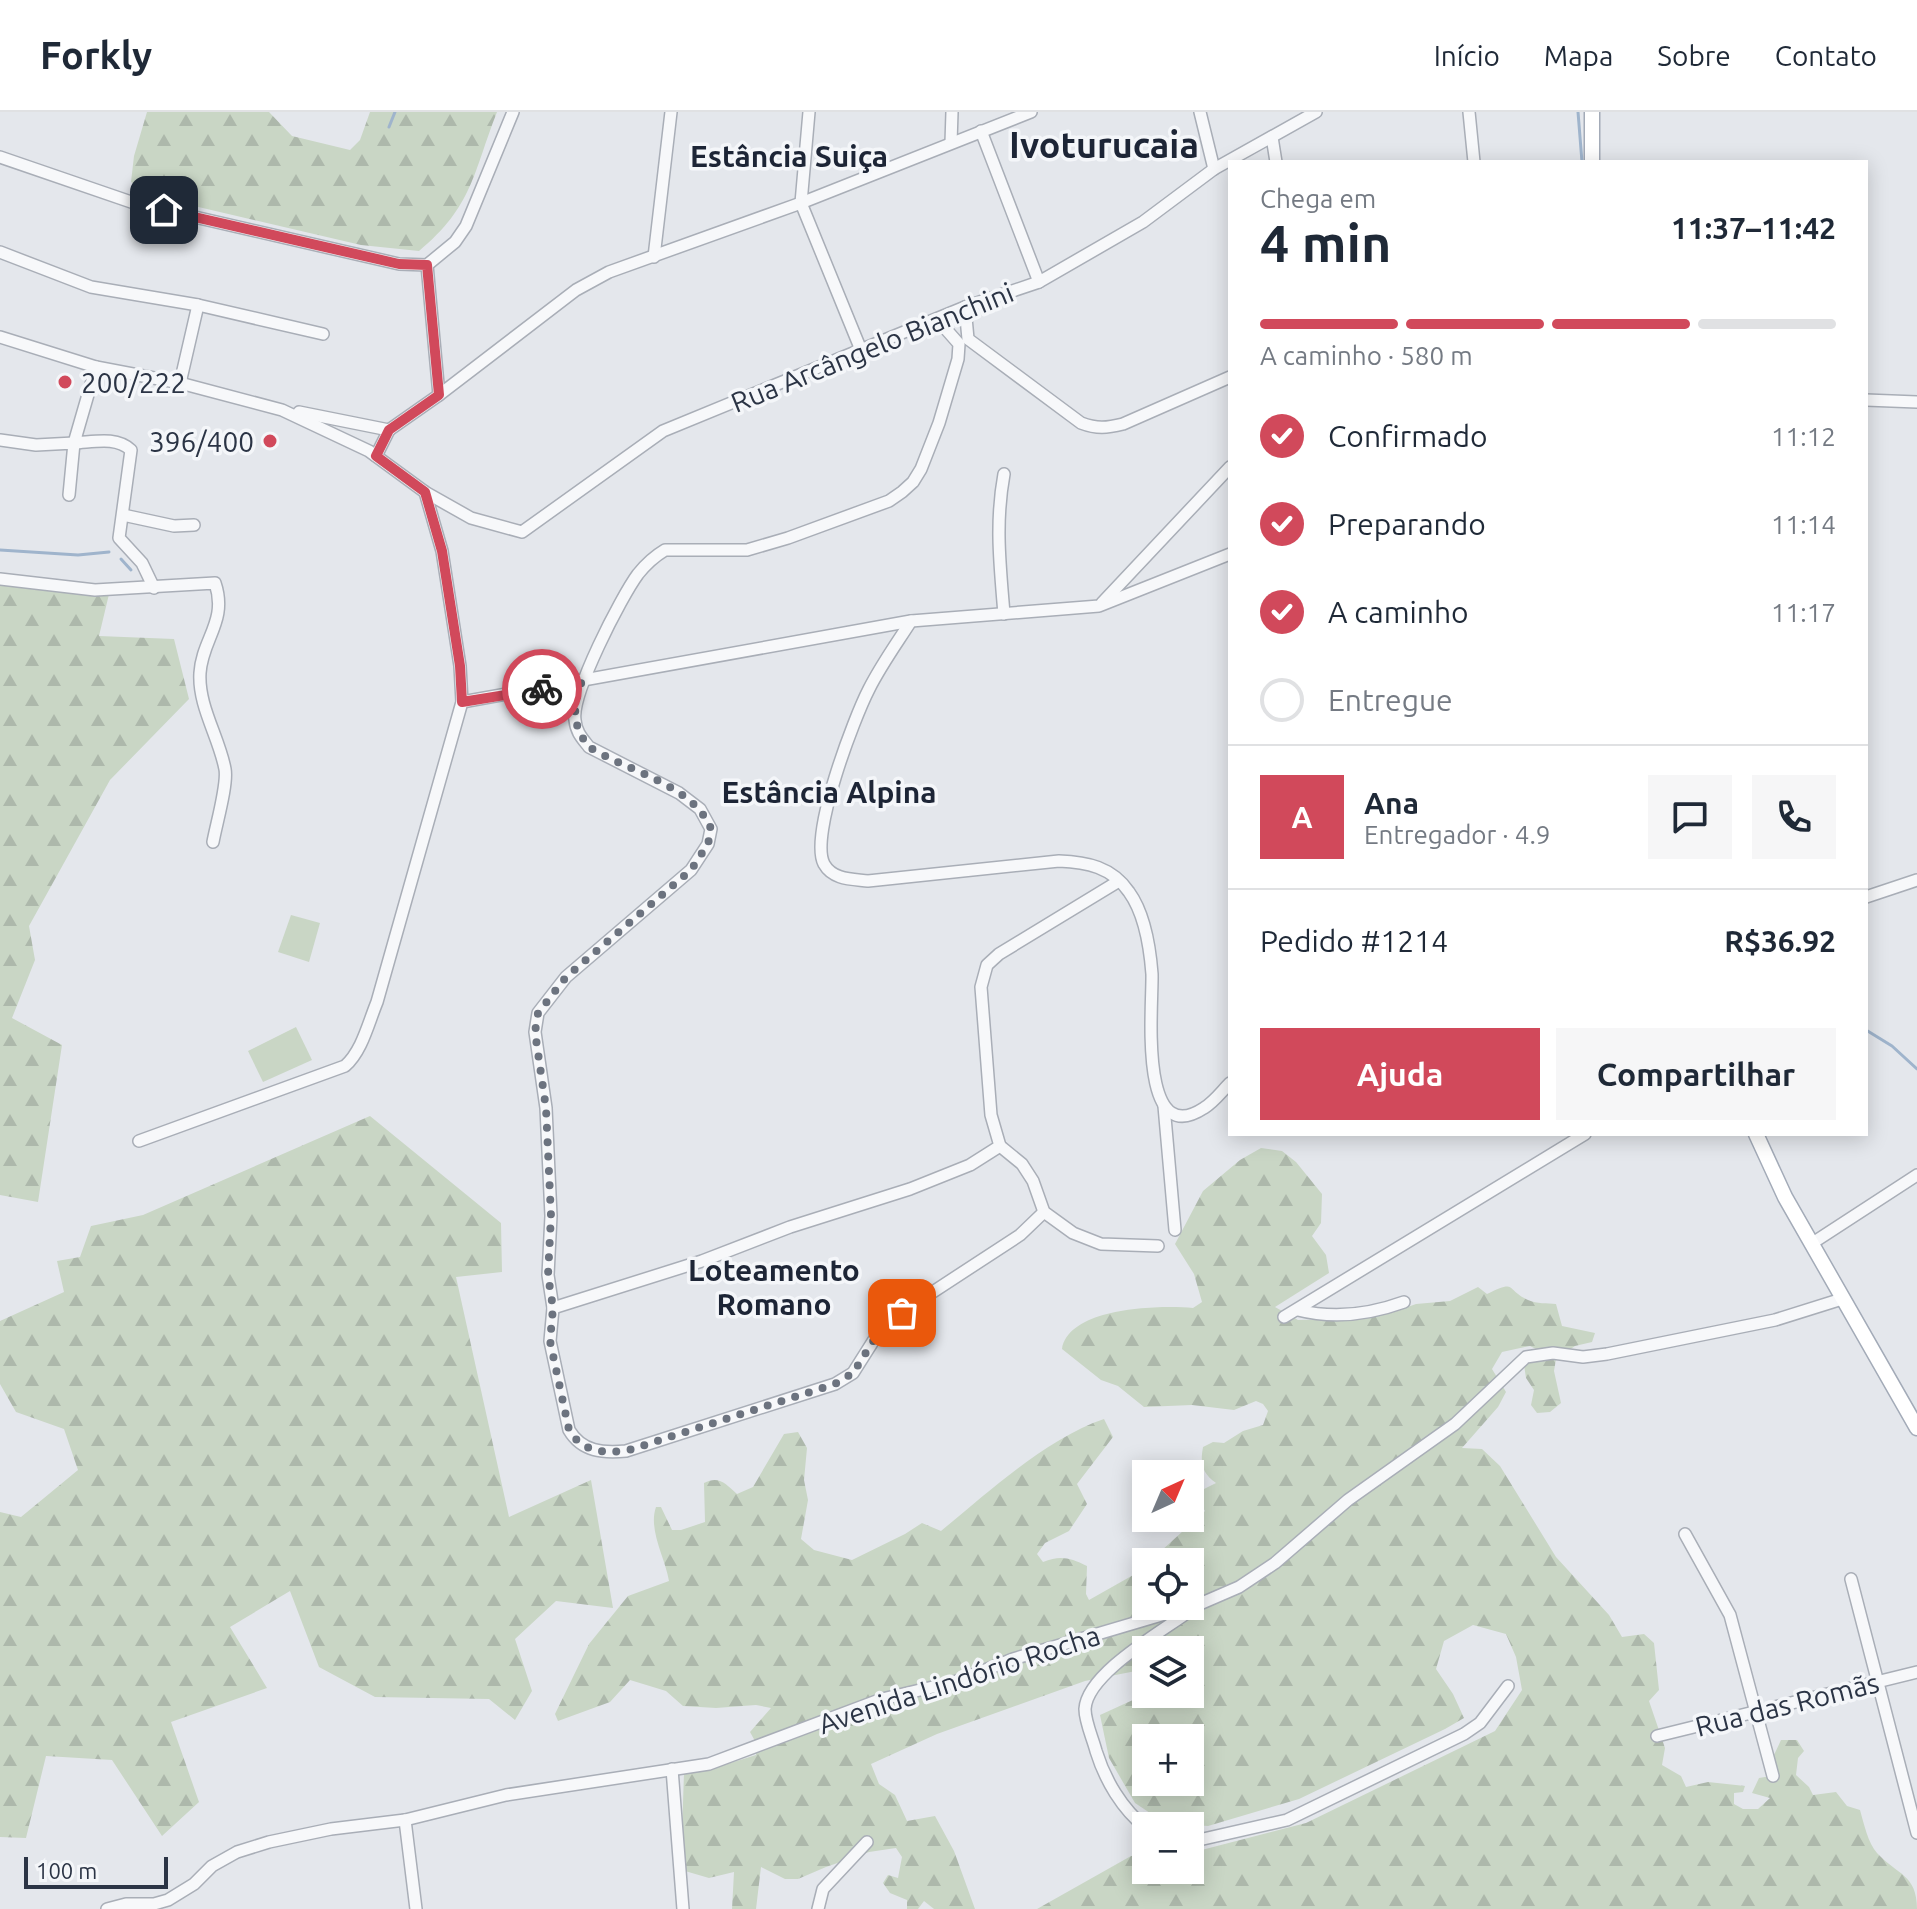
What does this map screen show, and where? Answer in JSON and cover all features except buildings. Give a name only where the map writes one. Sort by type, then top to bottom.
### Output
[{"type":"main road","points":[[1592,112],[1592,160]]},
{"type":"main road","points":[[1757,1136],[1785,1197],[1917,1428]]},
{"type":"street","points":[[0,157],[134,203],[386,261],[427,265],[455,242],[466,226],[513,112]]},
{"type":"street","points":[[654,257],[671,112]]},
{"type":"street","points":[[809,112],[801,203],[861,350]]},
{"type":"street","points":[[951,143],[952,112]]},
{"type":"street","points":[[376,456],[389,430],[576,290],[609,272],[801,203],[1031,112]]},
{"type":"street","points":[[1200,112],[1214,169]]},
{"type":"street","name":"Rua Arcângelo Bianchini","points":[[1230,160],[1316,112]]},
{"type":"street","points":[[1469,112],[1474,160]]},
{"type":"street","points":[[981,131],[1039,282]]},
{"type":"street","points":[[1272,137],[1276,160]]},
{"type":"street","name":"Rua Arcângelo Bianchini","points":[[425,492],[471,518],[522,532],[663,431],[965,307],[1039,282],[1143,222],[1228,161]]},
{"type":"street","points":[[0,252],[73,282],[198,305],[323,334]]},
{"type":"street","points":[[427,265],[439,395]]},
{"type":"street","points":[[180,383],[198,305]]},
{"type":"street","points":[[965,307],[964,341],[930,446],[921,469],[902,492],[889,501],[747,550],[665,550],[639,574],[578,692],[574,720],[578,734],[602,755],[679,793],[700,809],[711,829],[708,844],[691,870],[566,977],[538,1013],[535,1032],[546,1108],[551,1216],[548,1275],[553,1308],[550,1341],[569,1430],[590,1450],[605,1453],[626,1451],[835,1384],[853,1373],[884,1324],[1020,1235],[1044,1212]]},
{"type":"street","points":[[937,319],[1081,423],[1093,427],[1123,424],[1228,378]]},
{"type":"street","points":[[0,337],[96,367],[180,383],[282,410],[389,430]]},
{"type":"street","points":[[69,495],[74,443],[96,367]]},
{"type":"street","points":[[1868,400],[1917,402]]},
{"type":"street","points":[[139,1141],[345,1066],[354,1058],[377,1002],[462,702],[460,666],[442,551],[425,492],[376,456],[282,410]]},
{"type":"street","points":[[360,447],[360,438],[367,425]]},
{"type":"street","points":[[0,440],[36,445],[124,443],[131,450],[119,538],[142,563],[154,588]]},
{"type":"street","points":[[1099,606],[1228,469]]},
{"type":"street","points":[[1004,474],[997,535],[1004,614]]},
{"type":"street","points":[[123,515],[174,526],[194,525]]},
{"type":"street","points":[[462,702],[911,621],[1099,606],[1228,555]]},
{"type":"street","points":[[0,579],[95,590],[215,583],[221,600],[200,671],[202,695],[226,772],[213,842]]},
{"type":"street","points":[[911,621],[871,685],[857,714],[826,811],[821,838],[824,864],[844,879],[868,881],[988,867],[1084,862],[1101,868],[1119,881],[1130,893],[1148,941],[1152,973],[1152,1068],[1155,1088],[1164,1106],[1175,1230]]},
{"type":"street","points":[[1868,896],[1917,880]]},
{"type":"street","points":[[1119,881],[999,954],[987,965],[981,987],[991,1115],[1000,1146],[1022,1164],[1033,1181],[1044,1212],[1073,1233],[1101,1244],[1158,1246]]},
{"type":"street","points":[[1164,1106],[1182,1116],[1193,1114],[1206,1107],[1228,1085]]},
{"type":"street","points":[[1284,1317],[1582,1136]]},
{"type":"street","points":[[553,1308],[702,1261],[790,1227],[910,1189],[970,1165],[1000,1146]]},
{"type":"street","points":[[1811,1244],[1917,1175]]},
{"type":"street","name":"Avenida Lindório Rocha","points":[[1204,1602],[1239,1587],[1275,1563],[1348,1500],[1455,1424],[1526,1357],[1553,1353],[1583,1357],[1607,1354],[1775,1320],[1842,1299]]},
{"type":"street","points":[[1298,1310],[1316,1314],[1357,1313],[1381,1311],[1404,1302]]},
{"type":"street","points":[[1685,1534],[1730,1615],[1773,1776]]},
{"type":"street","points":[[1851,1579],[1917,1833]]},
{"type":"street","name":"Avenida Lindório Rocha","points":[[107,1909],[126,1904],[154,1907],[179,1894],[212,1866],[237,1852],[269,1842],[331,1829],[405,1820],[506,1795],[709,1764],[882,1699],[954,1682],[1013,1659],[1145,1620]]},
{"type":"street","points":[[1132,1816],[1101,1768],[1085,1711],[1090,1690],[1106,1671],[1178,1620]]},
{"type":"street","name":"Rua das Romãs","points":[[1657,1736],[1917,1672]]},
{"type":"street","points":[[1204,1839],[1287,1820],[1464,1734],[1480,1723],[1508,1686]]},
{"type":"street","points":[[672,1769],[683,1909]]},
{"type":"street","points":[[405,1820],[416,1909]]},
{"type":"street","points":[[818,1909],[823,1889],[867,1842]]},
{"type":"green space","points":[[147,112],[269,112],[292,136],[350,150],[360,140],[370,112],[497,112],[461,203],[437,235],[419,251],[361,245],[160,198],[131,182],[134,156]]},
{"type":"green space","points":[[0,579],[110,590],[99,636],[174,639],[189,699],[110,780],[29,926],[35,960],[12,1018],[62,1045],[38,1202],[0,1195]]},
{"type":"green space","points":[[291,915],[320,923],[309,962],[278,952]]},
{"type":"green space","points":[[296,1027],[312,1060],[263,1082],[248,1051]]},
{"type":"green space","points":[[370,1116],[501,1223],[502,1272],[456,1277],[509,1517],[591,1480],[613,1608],[556,1601],[515,1639],[532,1691],[515,1720],[489,1699],[375,1697],[319,1667],[290,1591],[230,1627],[267,1688],[171,1722],[199,1802],[162,1836],[112,1760],[46,1756],[26,1838],[0,1837],[0,1512],[21,1517],[78,1470],[64,1429],[16,1412],[0,1384],[0,1321],[64,1292],[57,1261],[80,1257],[91,1226],[143,1215]]},
{"type":"green space","points":[[1261,1148],[1282,1151],[1296,1162],[1322,1194],[1321,1223],[1312,1236],[1326,1255],[1329,1273],[1275,1307],[1298,1320],[1391,1313],[1416,1304],[1450,1301],[1478,1287],[1487,1294],[1507,1286],[1531,1301],[1556,1304],[1562,1326],[1595,1333],[1592,1342],[1575,1346],[1556,1359],[1554,1371],[1561,1403],[1550,1412],[1537,1413],[1531,1405],[1534,1390],[1526,1378],[1524,1365],[1531,1360],[1536,1349],[1530,1346],[1502,1352],[1492,1369],[1506,1392],[1498,1407],[1462,1448],[1482,1449],[1500,1466],[1556,1557],[1609,1615],[1622,1637],[1644,1634],[1654,1643],[1659,1690],[1649,1701],[1665,1748],[1662,1765],[1681,1776],[1686,1787],[1708,1782],[1745,1786],[1743,1792],[1734,1793],[1734,1804],[1743,1809],[1758,1809],[1770,1798],[1752,1793],[1759,1778],[1777,1775],[1773,1757],[1781,1740],[1797,1740],[1804,1751],[1798,1758],[1796,1775],[1813,1795],[1836,1792],[1847,1806],[1860,1810],[1874,1849],[1910,1882],[1917,1909],[1037,1909],[1131,1856],[1132,1884],[1204,1884],[1204,1849],[1306,1823],[1495,1731],[1522,1690],[1516,1657],[1506,1634],[1473,1625],[1444,1641],[1436,1669],[1464,1718],[1299,1799],[1208,1826],[1204,1826],[1204,1812],[1148,1812],[1135,1803],[1109,1758],[1100,1715],[1132,1700],[1132,1708],[1204,1708],[1204,1636],[1132,1636],[1132,1672],[1085,1681],[937,1734],[871,1764],[879,1784],[895,1795],[907,1821],[935,1816],[954,1851],[975,1909],[934,1909],[924,1901],[918,1909],[907,1909],[907,1900],[890,1893],[883,1883],[888,1875],[898,1878],[902,1857],[896,1848],[869,1852],[798,1879],[785,1879],[761,1867],[756,1909],[732,1909],[734,1872],[709,1878],[685,1871],[682,1832],[684,1773],[756,1755],[755,1741],[750,1732],[771,1708],[756,1705],[716,1708],[683,1706],[666,1691],[630,1680],[610,1702],[558,1721],[555,1714],[589,1644],[628,1596],[669,1581],[654,1525],[656,1507],[661,1507],[672,1530],[705,1522],[704,1483],[718,1480],[737,1494],[753,1487],[784,1434],[798,1432],[807,1448],[804,1480],[808,1500],[801,1539],[814,1550],[852,1560],[922,1523],[941,1531],[1040,1453],[1061,1439],[1104,1419],[1113,1437],[1077,1484],[1087,1504],[1069,1531],[1045,1543],[1037,1554],[1043,1562],[1065,1558],[1087,1566],[1086,1594],[1089,1600],[1132,1576],[1132,1620],[1204,1620],[1204,1548],[1164,1548],[1182,1532],[1204,1532],[1204,1489],[1216,1483],[1204,1470],[1203,1447],[1213,1442],[1224,1443],[1243,1431],[1263,1425],[1268,1411],[1256,1401],[1234,1410],[1192,1405],[1144,1407],[1118,1386],[1101,1380],[1062,1349],[1068,1335],[1081,1324],[1098,1317],[1160,1307],[1193,1308],[1202,1302],[1194,1274],[1175,1244],[1203,1191],[1240,1160]]},
{"type":"waterway","points":[[389,127],[395,112]]},
{"type":"waterway","points":[[1578,112],[1582,160]]},
{"type":"waterway","points":[[0,550],[78,555],[109,552]]},
{"type":"waterway","points":[[121,559],[131,570]]},
{"type":"waterway","points":[[1868,1031],[1892,1046],[1917,1069]]},
{"type":"way so far","points":[[542,689],[582,681],[574,720],[578,734],[589,747],[679,793],[700,809],[711,829],[708,844],[691,870],[566,977],[538,1013],[535,1032],[546,1108],[551,1216],[548,1275],[553,1308],[550,1341],[569,1430],[590,1450],[605,1453],[626,1451],[835,1384],[853,1373],[884,1324],[902,1313]]},
{"type":"place","name":"200/222","points":[[65,382]]},
{"type":"place","name":"396/400","points":[[270,441]]},
{"type":"district","name":"Ivoturucaia","points":[[1104,144]]},
{"type":"district","name":"Estância Suiça","points":[[789,156]]},
{"type":"district","name":"Estância Alpina","points":[[829,792]]},
{"type":"district","name":"Loteamento Romano","points":[[774,1287]]},
{"type":"route","points":[[164,210],[399,264],[427,265],[439,395],[389,430],[376,456],[425,492],[442,551],[460,666],[462,702],[542,689]]}]
